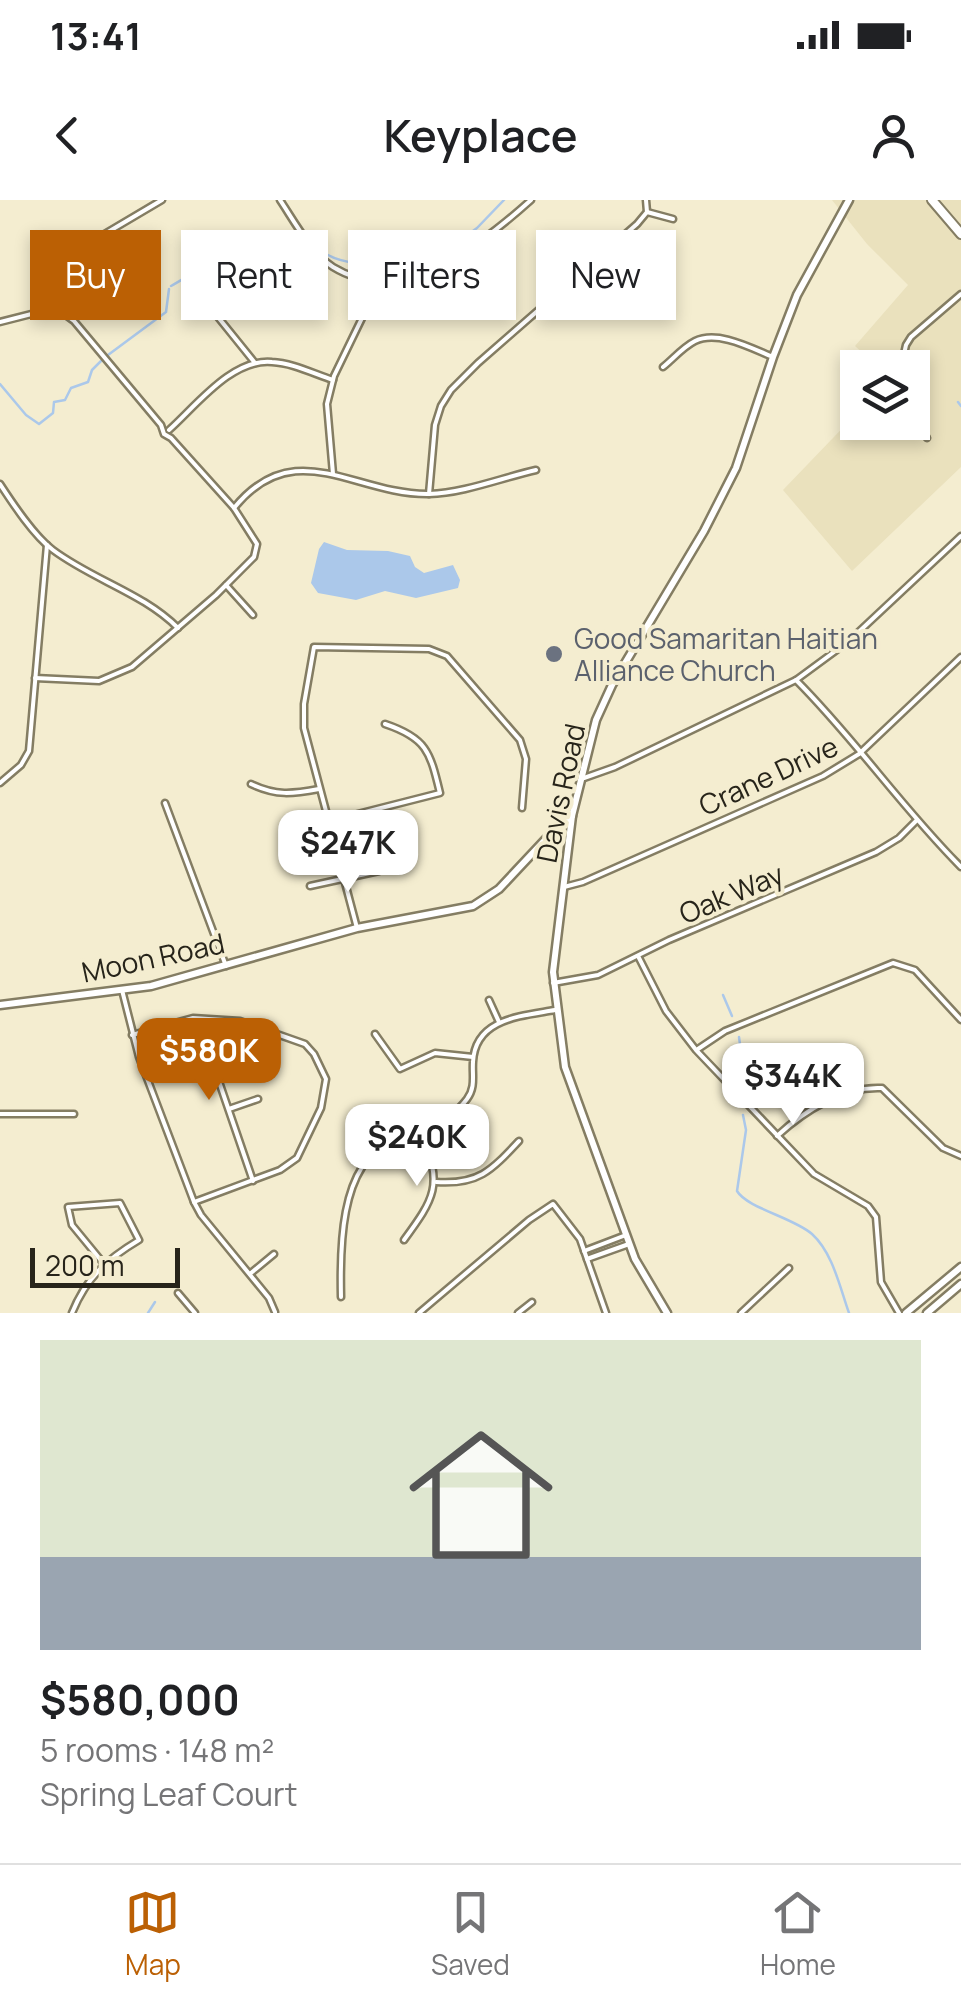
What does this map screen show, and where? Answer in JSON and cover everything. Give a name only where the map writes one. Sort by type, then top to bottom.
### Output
[{"type":"main road","points":[[932,200],[961,234]]},
{"type":"street","points":[[111,230],[162,200]]},
{"type":"street","points":[[280,200],[329,264],[348,270]]},
{"type":"street","points":[[495,230],[531,200]]},
{"type":"street","points":[[429,494],[436,425],[451,390],[637,224],[646,212],[646,200]]},
{"type":"street","name":"Davis Road","points":[[667,1313],[628,1239],[564,1067],[552,983],[572,816],[596,720],[612,685],[704,531],[736,468],[798,295],[850,200]]},
{"type":"street","points":[[646,212],[673,219]]},
{"type":"street","points":[[905,350],[911,336],[961,294]]},
{"type":"street","points":[[0,322],[51,309],[66,315],[161,426],[169,430],[171,438]]},
{"type":"street","points":[[220,320],[255,363]]},
{"type":"street","points":[[332,475],[328,404],[333,380],[361,320]]},
{"type":"street","points":[[663,367],[694,342],[706,338],[736,342],[773,357]]},
{"type":"street","points":[[169,430],[232,374],[255,363],[276,362],[333,380]]},
{"type":"street","points":[[34,678],[99,681],[114,677],[148,655],[254,558],[257,544],[234,508],[161,431],[161,426]]},
{"type":"street","points":[[234,508],[248,492],[280,472],[292,470],[429,494],[536,470]]},
{"type":"street","points":[[0,484],[47,545],[158,609],[178,628]]},
{"type":"street","points":[[579,779],[615,767],[796,680],[849,641],[961,536]]},
{"type":"street","points":[[0,783],[29,751],[47,545]]},
{"type":"street","points":[[226,585],[252,615]]},
{"type":"street","points":[[357,928],[304,728],[314,647],[429,649],[447,656],[520,740],[526,759],[522,808]]},
{"type":"street","name":"Crane Drive","points":[[564,887],[822,776],[859,754],[961,657]]},
{"type":"street","points":[[796,680],[961,867]]},
{"type":"street","points":[[330,822],[440,793],[432,758],[423,743],[409,732],[385,724]]},
{"type":"street","points":[[252,784],[286,795],[321,788]]},
{"type":"street","points":[[165,803],[226,966]]},
{"type":"street","name":"Moon Road","points":[[0,1005],[150,986],[357,928],[462,909],[482,902],[499,889],[572,816]]},
{"type":"street","name":"Oak Way","points":[[552,983],[598,975],[669,940],[876,852],[899,838],[917,820]]},
{"type":"street","points":[[310,886],[379,871]]},
{"type":"street","points":[[638,956],[666,1011],[696,1050],[814,1174],[868,1206],[876,1216],[882,1282],[902,1313],[961,1267]]},
{"type":"street","points":[[696,1050],[725,1031],[893,962],[915,970],[961,1020]]},
{"type":"street","points":[[122,990],[132,1035],[194,1202],[269,1298],[274,1312]]},
{"type":"street","points":[[489,1000],[499,1022]]},
{"type":"street","points":[[341,1297],[344,1216],[372,1154],[386,1144],[421,1136],[470,1094],[473,1056],[484,1032],[499,1022],[555,1010]]},
{"type":"street","points":[[132,1035],[193,1018],[240,1022],[305,1044],[326,1079],[322,1108],[297,1158],[280,1170],[194,1202]]},
{"type":"street","points":[[216,1020],[215,1070],[253,1181]]},
{"type":"street","points":[[375,1034],[400,1069],[436,1054],[473,1056]]},
{"type":"street","points":[[777,1136],[800,1115],[840,1096],[868,1087],[882,1088],[942,1148],[961,1156]]},
{"type":"street","points":[[229,1110],[258,1099]]},
{"type":"street","points":[[0,1114],[74,1114]]},
{"type":"street","points":[[404,1240],[424,1212],[436,1182],[421,1136]]},
{"type":"street","points":[[436,1182],[479,1177],[519,1142]]},
{"type":"street","points":[[72,1313],[92,1274],[139,1240],[120,1202],[68,1208],[72,1225],[104,1264]]},
{"type":"street","points":[[420,1313],[528,1220],[553,1204],[580,1239],[606,1313]]},
{"type":"street","points":[[584,1251],[628,1239]]},
{"type":"street","points":[[587,1259],[628,1239]]},
{"type":"street","points":[[250,1274],[274,1254]]},
{"type":"street","points":[[740,1313],[789,1268]]},
{"type":"street","points":[[927,1313],[961,1284]]},
{"type":"street","points":[[178,1292],[195,1313]]},
{"type":"street","points":[[518,1313],[532,1302]]},
{"type":"shaded area","points":[[832,200],[961,200],[961,467],[852,571],[783,490],[840,431],[840,440],[930,440],[930,350],[859,350],[855,346],[908,285],[867,244]]},
{"type":"water","points":[[324,542],[347,550],[410,556],[415,567],[424,573],[453,565],[460,580],[458,588],[416,598],[385,591],[356,600],[318,593],[311,583]]},
{"type":"waterway","points":[[474,230],[504,200]]},
{"type":"waterway","points":[[328,255],[348,261]]},
{"type":"waterway","points":[[171,286],[181,280]]},
{"type":"waterway","points":[[108,355],[166,312],[169,289]]},
{"type":"waterway","points":[[0,384],[26,415],[39,424],[53,413],[54,402],[65,400],[71,388],[88,382],[101,361]]},
{"type":"waterway","points":[[958,402],[961,406]]},
{"type":"waterway","points":[[723,995],[732,1016]]},
{"type":"waterway","points":[[739,1037],[746,1088]]},
{"type":"waterway","points":[[743,1115],[746,1130],[737,1191],[750,1203],[812,1234],[835,1271],[849,1313]]},
{"type":"waterway","points":[[148,1313],[155,1302]]},
{"type":"place","name":"Good Samaritan Haitian Alliance Church","points":[[554,654]]}]
